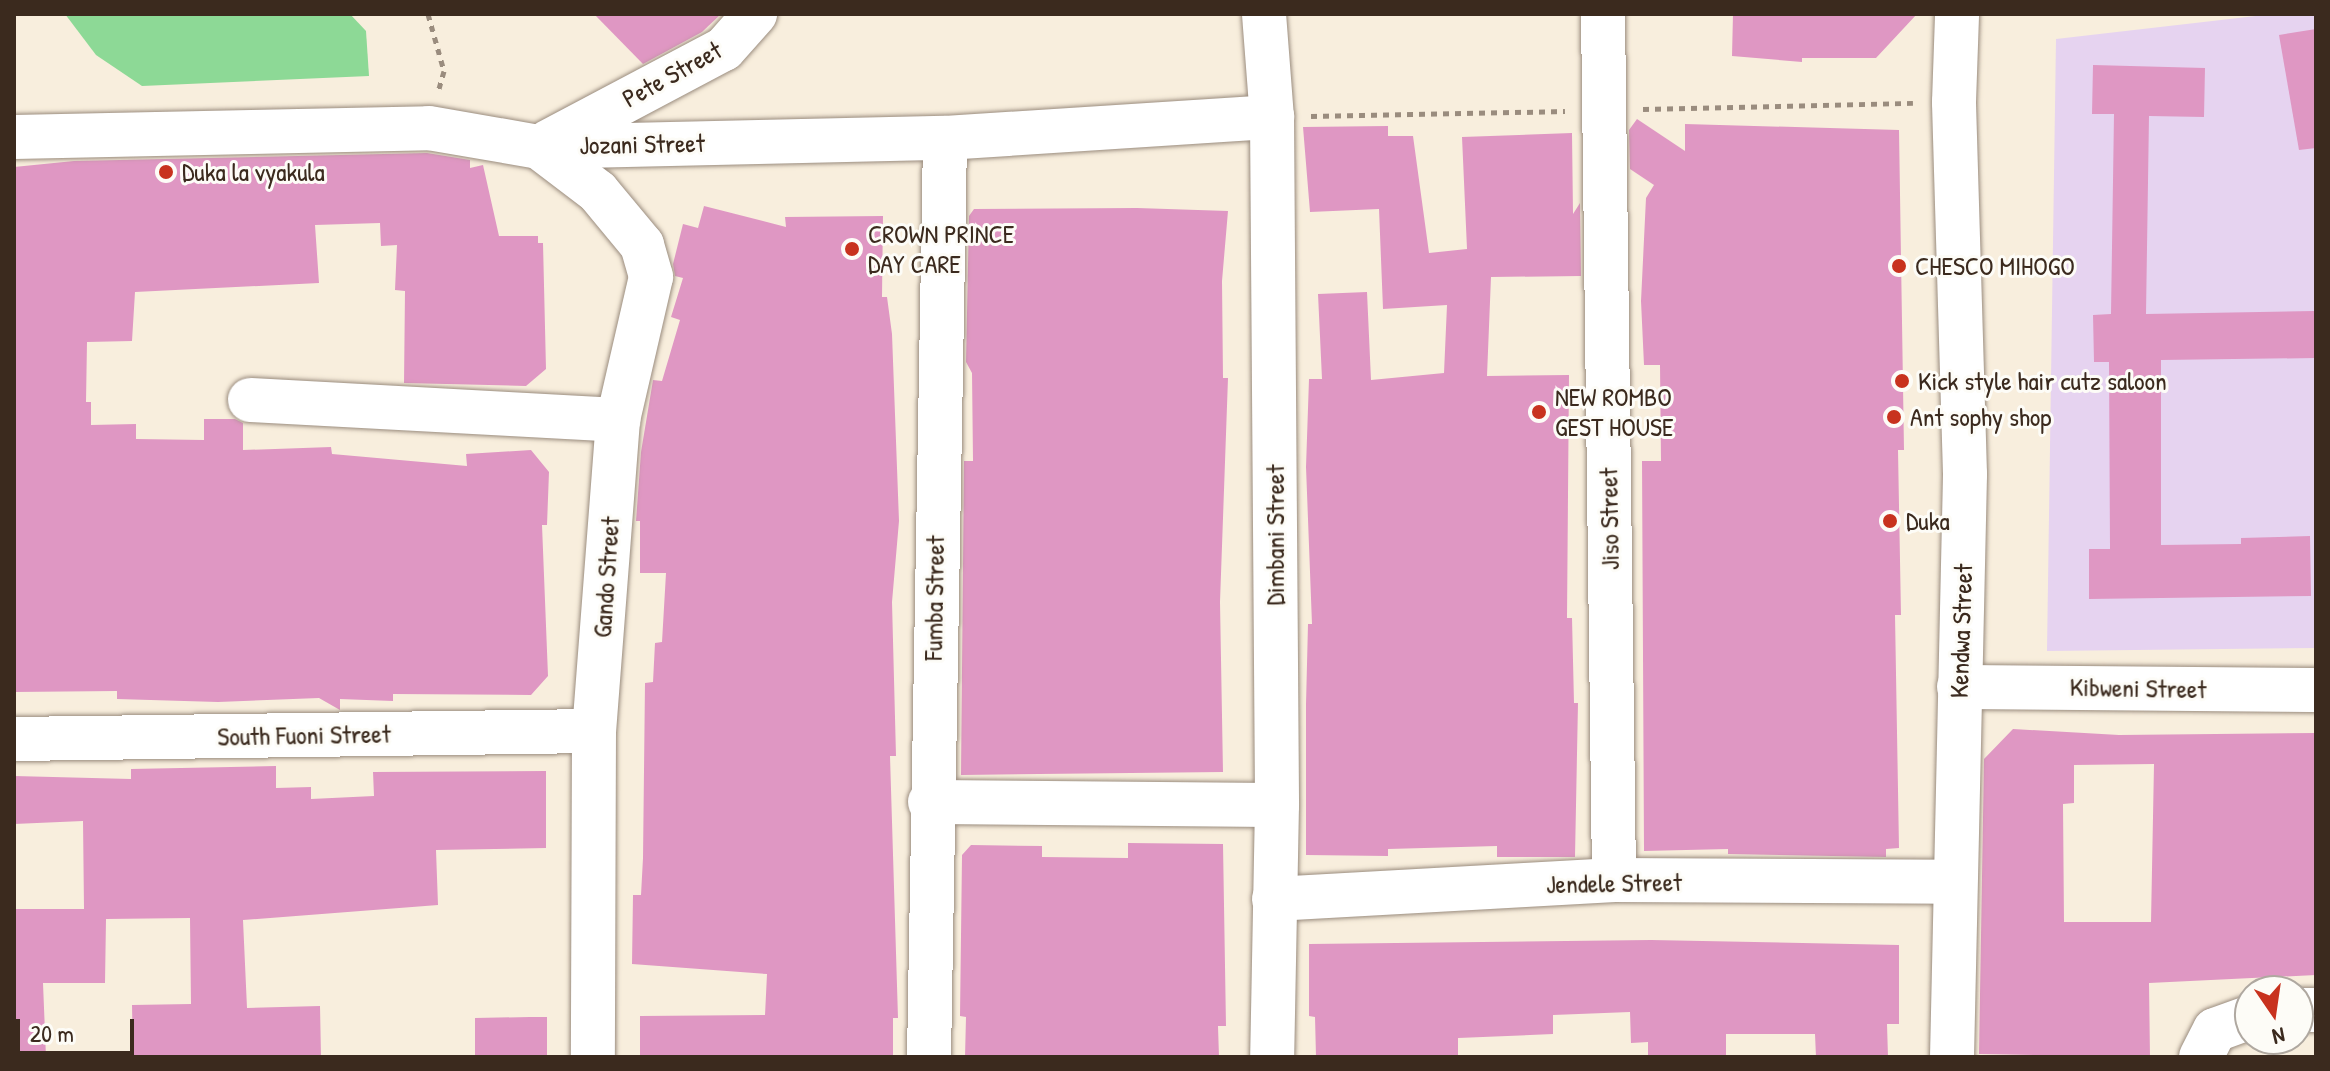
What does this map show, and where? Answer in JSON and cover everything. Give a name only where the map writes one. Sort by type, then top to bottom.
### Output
[{"type":"street","name":"Pete Street","points":[[539,147],[724,49],[755,14]]},
{"type":"street","name":"Dimbani Street","points":[[1264,14],[1272,117],[1277,805],[1272,1057]]},
{"type":"street","name":"Jiso Street","points":[[1603,14],[1614,880]]},
{"type":"street","name":"Kendwa Street","points":[[1952,1057],[1965,474],[1954,102],[1957,14]]},
{"type":"street","name":"Jozani Street","points":[[14,137],[429,128],[539,147],[945,138],[1272,117]]},
{"type":"street","name":"Fumba Street","points":[[929,1057],[930,802],[945,138]]},
{"type":"street","name":"Gando Street","points":[[539,147],[598,192],[642,245],[651,277],[639,341],[618,420],[594,731],[593,1057]]},
{"type":"street","points":[[250,400],[618,420]]},
{"type":"street","name":"Kibweni Street","points":[[1959,687],[2316,690]]},
{"type":"street","name":"South Fuoni Street","points":[[14,739],[594,731]]},
{"type":"street","points":[[930,802],[1277,805]]},
{"type":"street","name":"Jendele Street","points":[[1274,899],[1614,880],[1955,882]]},
{"type":"street","points":[[2201,1057],[2215,1030],[2234,1023]]},
{"type":"path","points":[[428,14],[444,71],[429,128]]},
{"type":"shaded area","points":[[2273,14],[2316,14],[2316,648],[2047,651],[2056,39]]},
{"type":"green space","points":[[65,14],[350,14],[366,31],[369,76],[142,86],[96,55]]},
{"type":"building","points":[[594,14],[721,14],[702,32],[643,64]]},
{"type":"building","points":[[1733,14],[1917,14],[1876,58],[1802,58],[1802,62],[1732,56]]},
{"type":"building","points":[[2316,29],[2316,148],[2299,150],[2279,35]]},
{"type":"building","points":[[2093,65],[2205,68],[2204,117],[2149,116],[2146,314],[2314,311],[2315,358],[2161,360],[2161,545],[2241,544],[2241,538],[2310,536],[2311,596],[2089,599],[2089,549],[2110,549],[2109,362],[2094,362],[2093,315],[2111,314],[2114,114],[2092,114]]},
{"type":"building","points":[[1637,119],[1685,151],[1685,124],[1899,130],[1904,450],[1898,450],[1901,615],[1895,615],[1899,848],[1886,849],[1886,857],[1728,854],[1728,849],[1644,851],[1642,461],[1661,461],[1660,365],[1644,365],[1641,301],[1646,198],[1654,185],[1630,169],[1629,130]]},
{"type":"building","points":[[1388,126],[1388,136],[1413,136],[1429,253],[1467,249],[1462,137],[1572,133],[1573,214],[1580,203],[1581,276],[1491,277],[1487,376],[1569,375],[1567,618],[1572,618],[1574,703],[1578,703],[1575,857],[1497,857],[1497,846],[1388,849],[1388,856],[1306,855],[1308,624],[1312,624],[1306,467],[1309,379],[1322,379],[1318,294],[1367,292],[1371,380],[1444,373],[1447,305],[1383,309],[1379,209],[1310,212],[1303,127]]},
{"type":"building","points":[[427,153],[470,160],[470,168],[483,165],[499,236],[538,236],[538,243],[543,243],[546,369],[526,386],[404,383],[405,291],[395,290],[397,245],[381,246],[380,223],[315,225],[319,283],[135,292],[132,341],[87,342],[86,402],[91,402],[91,425],[136,424],[136,439],[204,440],[204,419],[235,419],[243,423],[243,450],[331,447],[332,454],[467,466],[466,454],[531,450],[549,472],[547,525],[542,525],[548,676],[531,695],[393,694],[393,701],[340,699],[340,710],[319,698],[218,702],[117,699],[117,691],[14,692],[14,167],[74,161]]},
{"type":"building","points":[[704,206],[786,227],[785,217],[883,216],[882,297],[887,297],[892,334],[899,521],[892,602],[896,756],[890,756],[898,1018],[893,1018],[893,1057],[640,1057],[640,1016],[765,1015],[767,974],[632,964],[633,895],[641,895],[643,858],[645,683],[653,682],[655,643],[662,642],[666,573],[640,573],[640,521],[636,521],[641,452],[653,380],[662,381],[680,320],[671,317],[683,278],[675,276],[673,264],[683,224],[698,228]]},
{"type":"building","points":[[974,209],[1228,211],[1222,281],[1223,378],[1228,378],[1220,602],[1223,772],[961,775],[964,461],[973,461],[972,373],[966,362],[969,216]]},
{"type":"building","points":[[2013,729],[2119,735],[2316,733],[2316,975],[2234,975],[2234,979],[2149,983],[2150,1057],[1979,1054],[1984,759]],"holes":[[[2154,764],[2151,922],[2064,922],[2063,804],[2074,803],[2074,765]]]},
{"type":"building","points":[[276,766],[276,788],[311,787],[311,799],[374,796],[373,772],[546,771],[546,848],[436,850],[438,905],[243,920],[247,1008],[320,1006],[321,1057],[133,1057],[132,1005],[191,1004],[190,918],[106,919],[105,983],[43,983],[46,1057],[14,1057],[14,909],[84,909],[83,821],[14,824],[14,776],[131,779],[131,769]]},
{"type":"building","points":[[1128,843],[1223,844],[1226,1026],[1218,1026],[1219,1057],[965,1057],[966,1017],[960,1016],[962,855],[971,845],[1042,846],[1042,857],[1128,858]]},
{"type":"building","points":[[1651,940],[1899,945],[1899,1024],[1887,1024],[1888,1057],[1816,1057],[1815,1034],[1726,1034],[1726,1057],[1648,1057],[1648,1042],[1631,1043],[1630,1012],[1553,1015],[1553,1034],[1458,1038],[1458,1057],[1316,1057],[1315,1017],[1309,1016],[1309,944]]},
{"type":"building","points":[[547,1017],[547,1057],[475,1057],[475,1018]]},
{"type":"place","name":"Duka la vyakula","points":[[166,172]]},
{"type":"place","name":"CROWN PRINCE DAY CARE","points":[[852,249]]},
{"type":"place","name":"CHESCO MIHOGO","points":[[1899,266]]},
{"type":"place","name":"Kick style hair cutz saloon","points":[[1902,381]]},
{"type":"place","name":"NEW ROMBO GEST HOUSE","points":[[1539,412]]},
{"type":"place","name":"Ant sophy shop","points":[[1894,417]]},
{"type":"place","name":"Duka","points":[[1890,521]]}]
